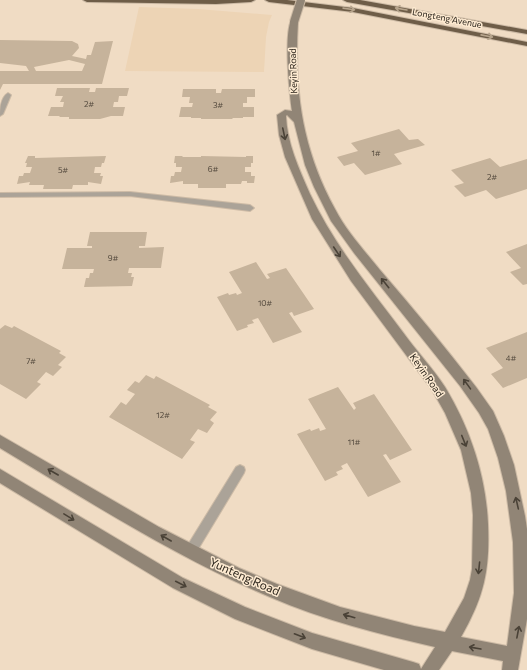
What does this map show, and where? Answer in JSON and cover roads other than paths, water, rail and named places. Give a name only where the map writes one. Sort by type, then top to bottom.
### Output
[{"type":"highway","points":[[87,0],[216,2],[251,0]]},
{"type":"highway","name":"Longteng Avenue","points":[[269,0],[353,10],[527,44]]},
{"type":"highway","name":"Longteng Avenue","points":[[347,0],[527,32]]},
{"type":"street","name":"Keyin Road","points":[[302,0],[294,22],[292,74],[296,120],[307,157],[331,210],[355,247],[464,381],[484,410],[500,440],[511,475],[520,516],[523,548],[523,581],[521,618],[510,670]]},
{"type":"street","name":"Keyin Road","points":[[296,120],[293,115],[288,112],[281,115],[291,160],[315,215],[337,252],[440,390],[455,419],[468,450],[481,514],[482,545],[478,579],[467,611],[448,643],[429,670]]},
{"type":"street","name":"Yunteng Road","points":[[0,441],[190,552],[257,583],[316,607],[448,643],[513,655]]},
{"type":"street","points":[[0,475],[178,583],[234,610],[312,641],[413,670]]},
{"type":"lane","points":[[0,114],[8,94]]},
{"type":"lane","points":[[0,195],[130,194],[250,208]]},
{"type":"lane","points":[[190,552],[240,470]]}]
